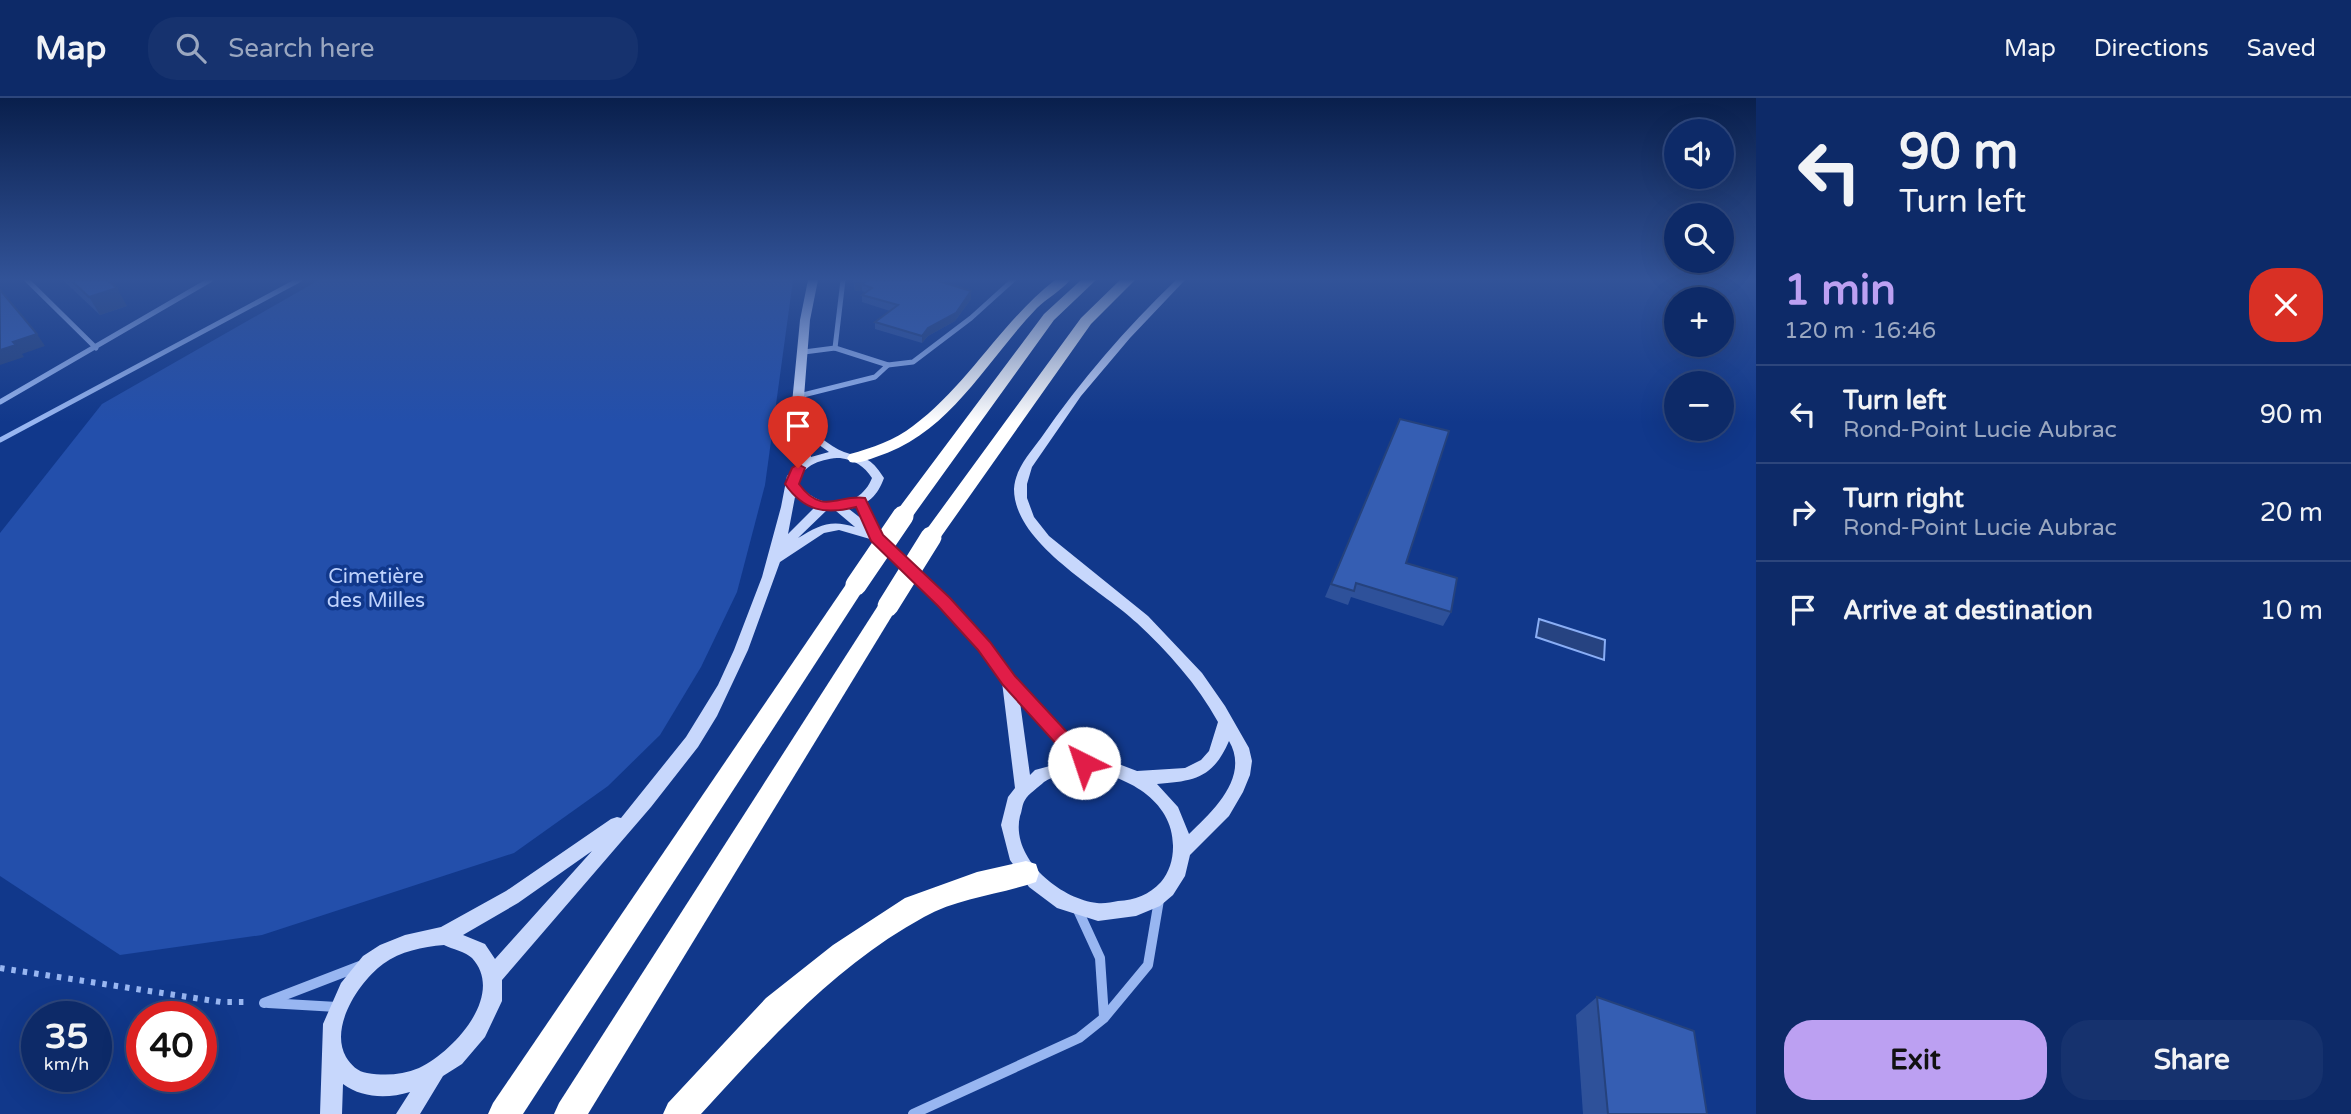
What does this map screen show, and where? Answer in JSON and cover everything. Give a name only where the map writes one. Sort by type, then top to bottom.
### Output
[{"type":"highway","points":[[849,456],[885,449],[918,431],[949,403],[1012,327]]},
{"type":"highway","points":[[504,1114],[903,516],[1041,327]]},
{"type":"highway","points":[[570,1114],[931,537],[1081,327]]},
{"type":"highway","points":[[679,1114],[777,1009],[843,955],[915,907],[977,884],[1026,873]]},
{"type":"street","points":[[75,327],[96,348]]},
{"type":"street","points":[[0,402],[131,327]]},
{"type":"street","points":[[0,440],[212,327]]},
{"type":"street","points":[[805,327],[796,424],[807,462]]},
{"type":"street","points":[[835,348],[838,327]]},
{"type":"street","points":[[804,352],[835,348],[888,365],[914,362],[959,327]]},
{"type":"street","points":[[1131,327],[1067,407],[1022,478],[1022,496],[1024,513],[1034,527],[1066,558],[1161,637],[1213,697],[1245,757],[1243,772],[1224,811],[1184,850]]},
{"type":"street","points":[[799,396],[875,377],[888,365]]},
{"type":"street","points":[[792,484],[802,498],[824,506],[839,507],[871,495],[877,486],[878,478],[875,470],[796,424]]},
{"type":"street","points":[[494,976],[643,804],[693,741],[721,693],[752,621],[773,560],[793,476],[807,462],[817,457],[849,456]]},
{"type":"street","points":[[860,501],[876,537]]},
{"type":"street","points":[[773,560],[800,527],[824,506]]},
{"type":"street","points":[[839,507],[876,537],[944,602],[984,646],[1009,681],[1084,763]]},
{"type":"street","points":[[773,560],[820,530],[839,526],[876,537]]},
{"type":"street","points":[[1009,681],[1023,787]]},
{"type":"street","points":[[1137,778],[1188,775],[1212,763],[1222,747],[1226,722]]},
{"type":"street","points":[[1084,763],[1111,768],[1137,778],[1161,798],[1178,823],[1184,850],[1172,883],[1160,896],[1136,908],[1107,912],[1077,907],[1048,893],[1026,873],[1011,843],[1010,813],[1023,787],[1040,774],[1061,765],[1084,763]]},
{"type":"street","points":[[443,936],[512,897],[577,854],[643,804]]},
{"type":"street","points":[[913,1114],[1079,1038],[1104,1018],[1148,965],[1160,896]]},
{"type":"street","points":[[1077,907],[1100,958],[1104,1018]]},
{"type":"street","points":[[264,1003],[371,962],[394,947],[419,938],[443,936],[462,939],[477,948],[487,960],[494,976],[494,997],[487,1019],[474,1041],[456,1061],[433,1076],[401,1088],[370,1088],[346,1076],[333,1055]]},
{"type":"street","points":[[331,1114],[331,1032],[337,1007],[351,983],[371,962]]},
{"type":"street","points":[[264,1003],[337,1007]]},
{"type":"street","points":[[407,1114],[433,1076]]},
{"type":"path","points":[[0,968],[221,1002],[264,1003]]},
{"type":"green space","name":"Cimetière des Milles","points":[[236,327],[787,327],[765,485],[737,592],[701,667],[660,735],[608,786],[514,853],[262,935],[120,955],[0,876],[0,533],[102,404]]},
{"type":"shaded area","points":[[1539,619],[1605,640],[1604,660],[1536,637]]},
{"type":"building","points":[[0,327],[31,327],[37,334],[13,342],[16,345],[0,350]]},
{"type":"building","points":[[893,327],[929,327],[922,336]]},
{"type":"building","points":[[1400,419],[1449,431],[1406,563],[1457,578],[1451,612],[1356,583],[1354,591],[1331,584]]},
{"type":"building","points":[[1597,997],[1694,1031],[1707,1114],[1608,1114]]},
{"type":"route","points":[[798,468],[792,484],[795,492],[802,498],[824,506],[839,507],[860,501],[876,537],[944,602],[984,646],[1009,681],[1084,763]]}]
